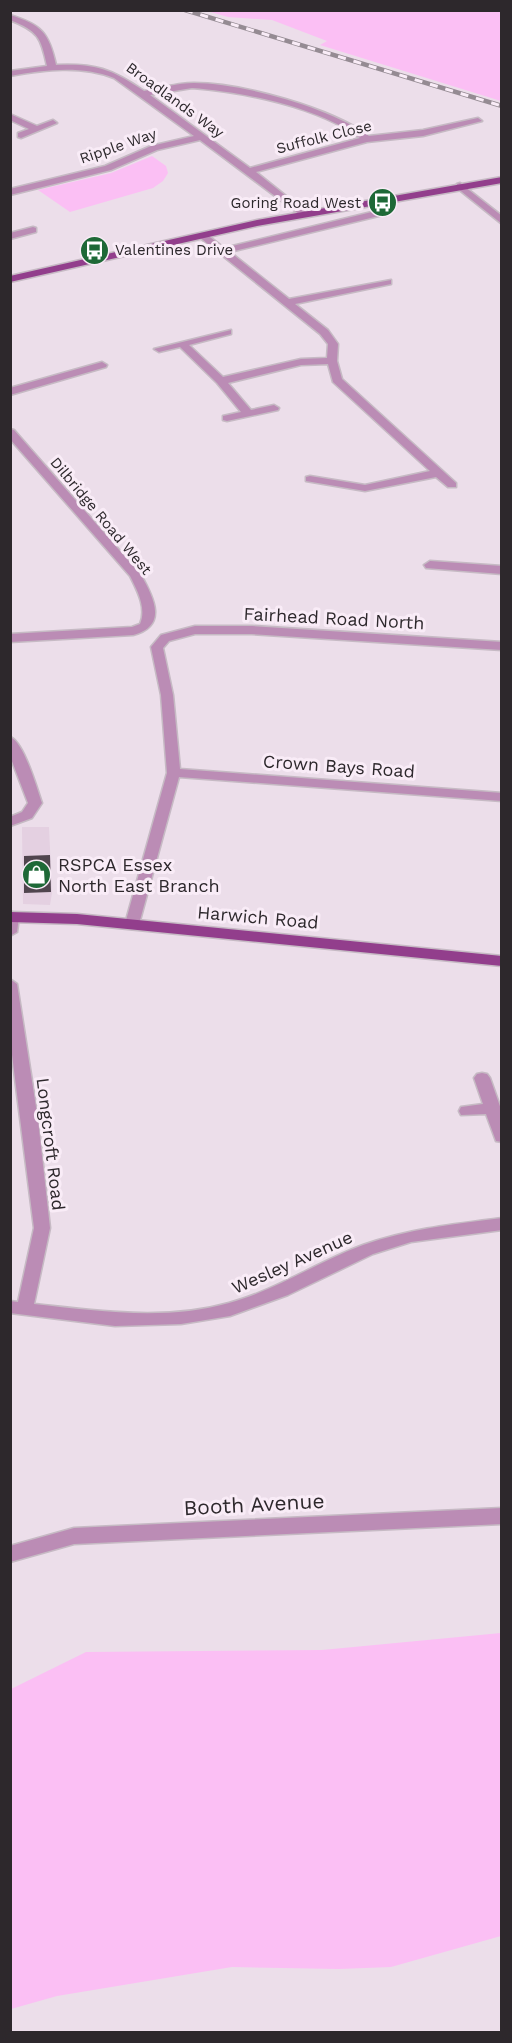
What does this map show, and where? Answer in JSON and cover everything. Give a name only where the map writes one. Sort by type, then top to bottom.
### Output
[{"type":"main road","points":[[10,279],[303,214],[501,180]]},
{"type":"main road","name":"Harwich Road","points":[[11,922],[47,917],[501,961]]},
{"type":"street","points":[[10,16],[41,31],[45,37],[52,68]]},
{"type":"street","name":"Broadlands Way","points":[[10,74],[52,68],[102,70],[117,76],[249,171],[303,214]]},
{"type":"street","points":[[143,94],[192,85],[229,88],[321,113],[352,128],[367,140]]},
{"type":"street","points":[[467,114],[489,129]]},
{"type":"street","points":[[10,117],[37,129]]},
{"type":"street","name":"Suffolk Close","points":[[249,171],[367,140],[423,133],[478,121]]},
{"type":"street","points":[[21,135],[53,123]]},
{"type":"street","name":"Ripple Way","points":[[10,192],[108,168],[154,148],[200,137]]},
{"type":"street","points":[[460,186],[501,221]]},
{"type":"street","points":[[223,251],[384,212]]},
{"type":"street","points":[[364,217],[376,225]]},
{"type":"street","points":[[11,236],[33,230]]},
{"type":"street","points":[[203,236],[328,338],[333,344],[332,361],[337,380],[452,485]]},
{"type":"street","points":[[287,303],[387,282]]},
{"type":"street","points":[[159,350],[226,332]]},
{"type":"street","points":[[183,344],[221,381],[249,414]]},
{"type":"street","points":[[221,381],[301,362],[332,361]]},
{"type":"street","points":[[10,392],[102,365]]},
{"type":"street","points":[[227,418],[274,408]]},
{"type":"street","name":"Dilbridge Road West","points":[[10,432],[135,575],[141,585],[148,614],[148,622],[144,627],[114,634],[10,638]]},
{"type":"street","points":[[310,479],[365,488],[437,473]]},
{"type":"street","points":[[336,497],[344,484]]},
{"type":"street","points":[[430,565],[501,570]]},
{"type":"street","name":"Fairhead Road North","points":[[174,773],[167,695],[157,654],[157,647],[165,638],[195,630],[252,630],[501,646]]},
{"type":"street","points":[[10,741],[23,768],[35,803],[27,815],[10,822]]},
{"type":"street","points":[[132,924],[174,773]]},
{"type":"street","name":"Crown Bays Road","points":[[174,773],[501,797]]},
{"type":"street","name":"Longcroft Road","points":[[10,984],[18,1093],[42,1228],[18,1308]]},
{"type":"street","points":[[482,1078],[501,1137]]},
{"type":"street","points":[[467,1111],[492,1108]]},
{"type":"street","name":"Wesley Avenue","points":[[18,1308],[115,1320],[181,1318],[230,1310],[282,1291],[367,1250],[411,1236],[501,1224]]},
{"type":"street","name":"Booth Avenue","points":[[10,1554],[75,1536],[501,1515]]},
{"type":"shaded area","points":[[207,11],[501,11],[501,101],[320,45],[327,41],[272,20],[228,17]]},
{"type":"shaded area","points":[[152,156],[166,166],[168,173],[163,181],[153,188],[70,212],[38,190],[111,173]]},
{"type":"shaded area","points":[[22,827],[49,827],[52,893],[50,905],[23,904]]},
{"type":"shaded area","points":[[501,1633],[501,1936],[391,1967],[339,1969],[232,1967],[57,1996],[11,2009],[11,1689],[86,1652],[322,1650]]},
{"type":"building","name":"RSPCA Essex North East Branch","points":[[50,855],[51,892],[24,893],[24,856]]},
{"type":"railway","points":[[185,10],[502,106]]},
{"type":"place","name":"Goring Road West","points":[[382,203]]},
{"type":"place","name":"Valentines Drive","points":[[94,250]]},
{"type":"place","name":"RSPCA Essex North East Branch","points":[[37,874]]}]
